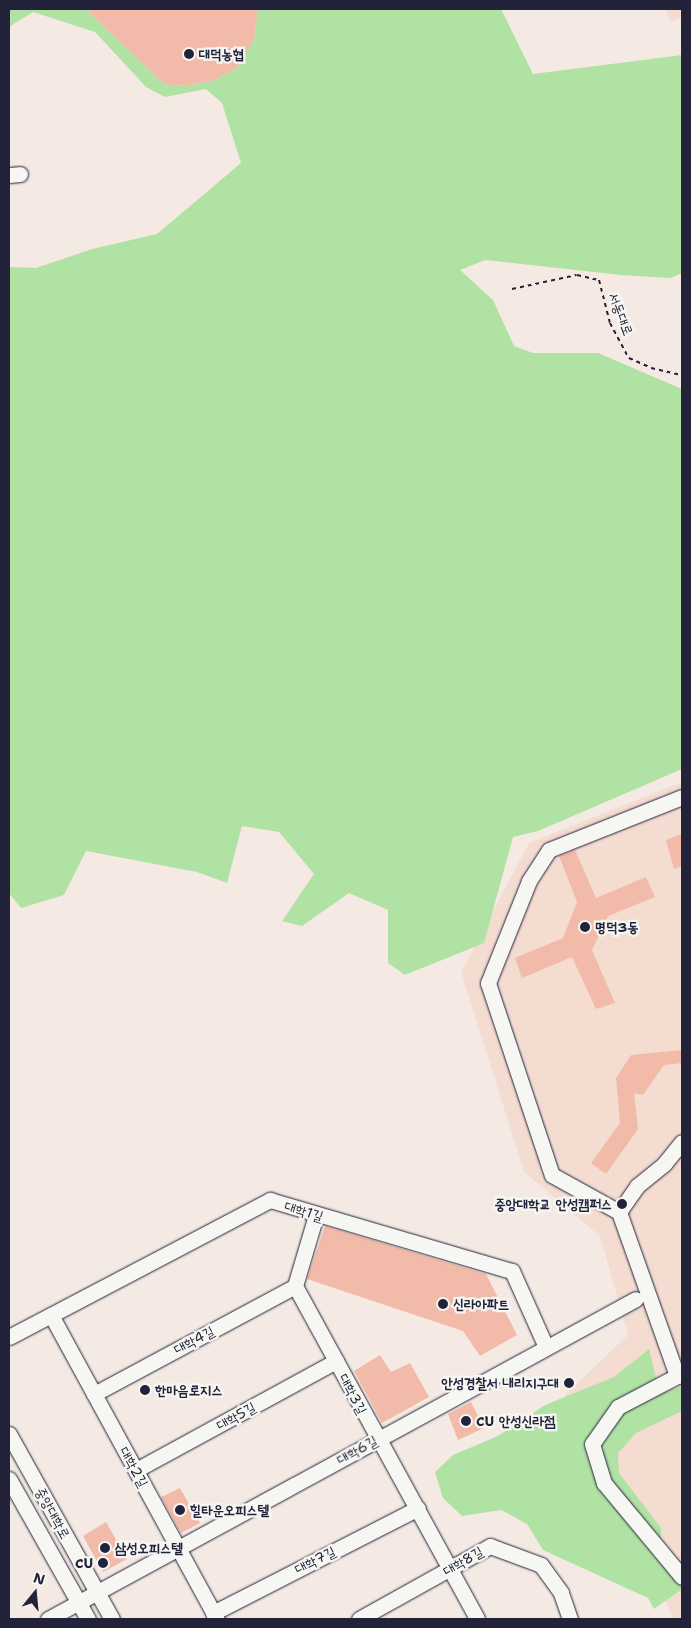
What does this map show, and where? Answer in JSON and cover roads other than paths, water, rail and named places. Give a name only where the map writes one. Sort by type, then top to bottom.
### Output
[{"type":"street","points":[[682,797],[550,850],[528,881],[488,982],[552,1175],[619,1212],[679,1376],[618,1407],[592,1444],[604,1484],[682,1577]]},
{"type":"street","points":[[619,1212],[637,1186],[664,1164],[682,1142]]},
{"type":"street","name":"대학1길","points":[[9,1337],[270,1200],[512,1271],[546,1347]]},
{"type":"street","points":[[294,1286],[316,1215]]},
{"type":"street","name":"대학3길","points":[[294,1286],[451,1568],[477,1619]]},
{"type":"street","name":"대학4길","points":[[94,1394],[294,1286]]},
{"type":"street","name":"대학6길","points":[[48,1619],[636,1299]]},
{"type":"street","name":"대학2길","points":[[51,1314],[215,1616]]},
{"type":"street","name":"대학5길","points":[[136,1470],[336,1361]]},
{"type":"street","name":"중앙대학로","points":[[9,1434],[112,1619]]},
{"type":"street","name":"중앙대학로","points":[[9,1479],[88,1619]]},
{"type":"street","name":"대학7길","points":[[215,1616],[418,1508]]},
{"type":"street","name":"대학8길","points":[[359,1619],[490,1546],[541,1565],[561,1593],[570,1619]]},
{"type":"place","name":"대덕농협","points":[[189,54]]},
{"type":"place","name":"명덕3동","points":[[585,927]]},
{"type":"place","name":"중앙대학교 안성캠퍼스","points":[[622,1204]]},
{"type":"place","name":"신라아파트","points":[[443,1304]]},
{"type":"place","name":"안성경찰서 내리지구대","points":[[569,1383]]},
{"type":"place","name":"한마음로지스","points":[[145,1390]]},
{"type":"place","name":"CU 안성신라점","points":[[466,1421]]},
{"type":"place","name":"힐타운오피스텔","points":[[180,1510]]},
{"type":"place","name":"삼성오피스텔","points":[[105,1548]]},
{"type":"place","name":"CU","points":[[103,1563]]}]
